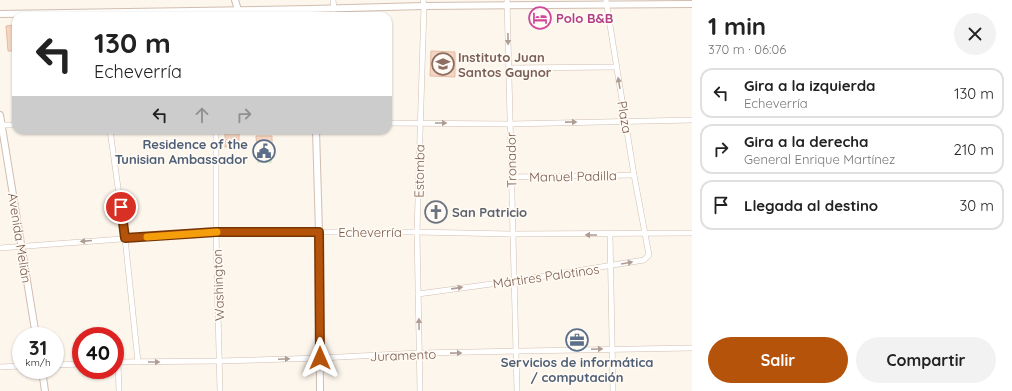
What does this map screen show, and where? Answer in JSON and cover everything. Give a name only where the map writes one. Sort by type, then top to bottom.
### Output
[{"type":"street","points":[[235,0],[238,10]]},
{"type":"street","points":[[333,0],[334,9]]},
{"type":"street","points":[[317,12],[334,9],[423,3],[692,4]]},
{"type":"street","name":"Estomba","points":[[420,391],[417,232],[423,3]]},
{"type":"street","name":"Tronador","points":[[508,3],[512,234],[517,391]]},
{"type":"street","name":"Plaza","points":[[606,3],[644,234]]},
{"type":"street","points":[[221,12],[238,10],[287,12]]},
{"type":"street","points":[[0,14],[12,14]]},
{"type":"street","points":[[509,68],[616,67]]},
{"type":"street","name":"Avenida Melián","points":[[0,115],[34,327]]},
{"type":"street","points":[[392,122],[511,124],[692,120]]},
{"type":"street","points":[[1,125],[12,125]]},
{"type":"street","points":[[111,134],[125,238],[138,362]]},
{"type":"street","name":"Washington","points":[[216,134],[216,232],[220,391]]},
{"type":"street","points":[[316,134],[319,232],[320,391]]},
{"type":"street","name":"Manuel Padilla","points":[[512,177],[634,175]]},
{"type":"street","name":"Echeverría","points":[[0,248],[216,232],[417,232],[610,235],[692,233]]},
{"type":"street","name":"Mártires Palotinos","points":[[418,294],[514,281],[644,260],[649,255],[644,234]]},
{"type":"street","points":[[610,235],[613,391]]},
{"type":"street","name":"Juramento","points":[[124,362],[320,358],[419,353],[692,348]]},
{"type":"street","points":[[0,367],[12,366]]},
{"type":"street","points":[[43,379],[45,391]]},
{"type":"street","points":[[118,379],[119,391]]},
{"type":"green space","points":[[257,151],[272,151],[272,163],[257,163]]},
{"type":"building","points":[[12,25],[12,51],[8,51],[6,26]]},
{"type":"building","name":"Instituto Juan Santos Gaynor","points":[[431,51],[455,52],[455,77],[430,76]]},
{"type":"building","points":[[225,134],[239,134],[239,147],[225,147]]},
{"type":"building","points":[[256,136],[272,136],[272,151],[257,151]]},
{"type":"slow traffic","points":[[147,237],[217,232]]},
{"type":"place","name":"Polo B&B","points":[[540,18]]},
{"type":"place","name":"Instituto Juan Santos Gaynor","points":[[443,64]]},
{"type":"place","name":"Residence of the Tunisian Ambassador","points":[[264,151]]},
{"type":"place","name":"San Patricio","points":[[436,212]]},
{"type":"place","name":"Servicios de informática / computación","points":[[577,340]]},
{"type":"route","points":[[121,207],[125,238],[216,232],[319,232],[320,358]]}]
